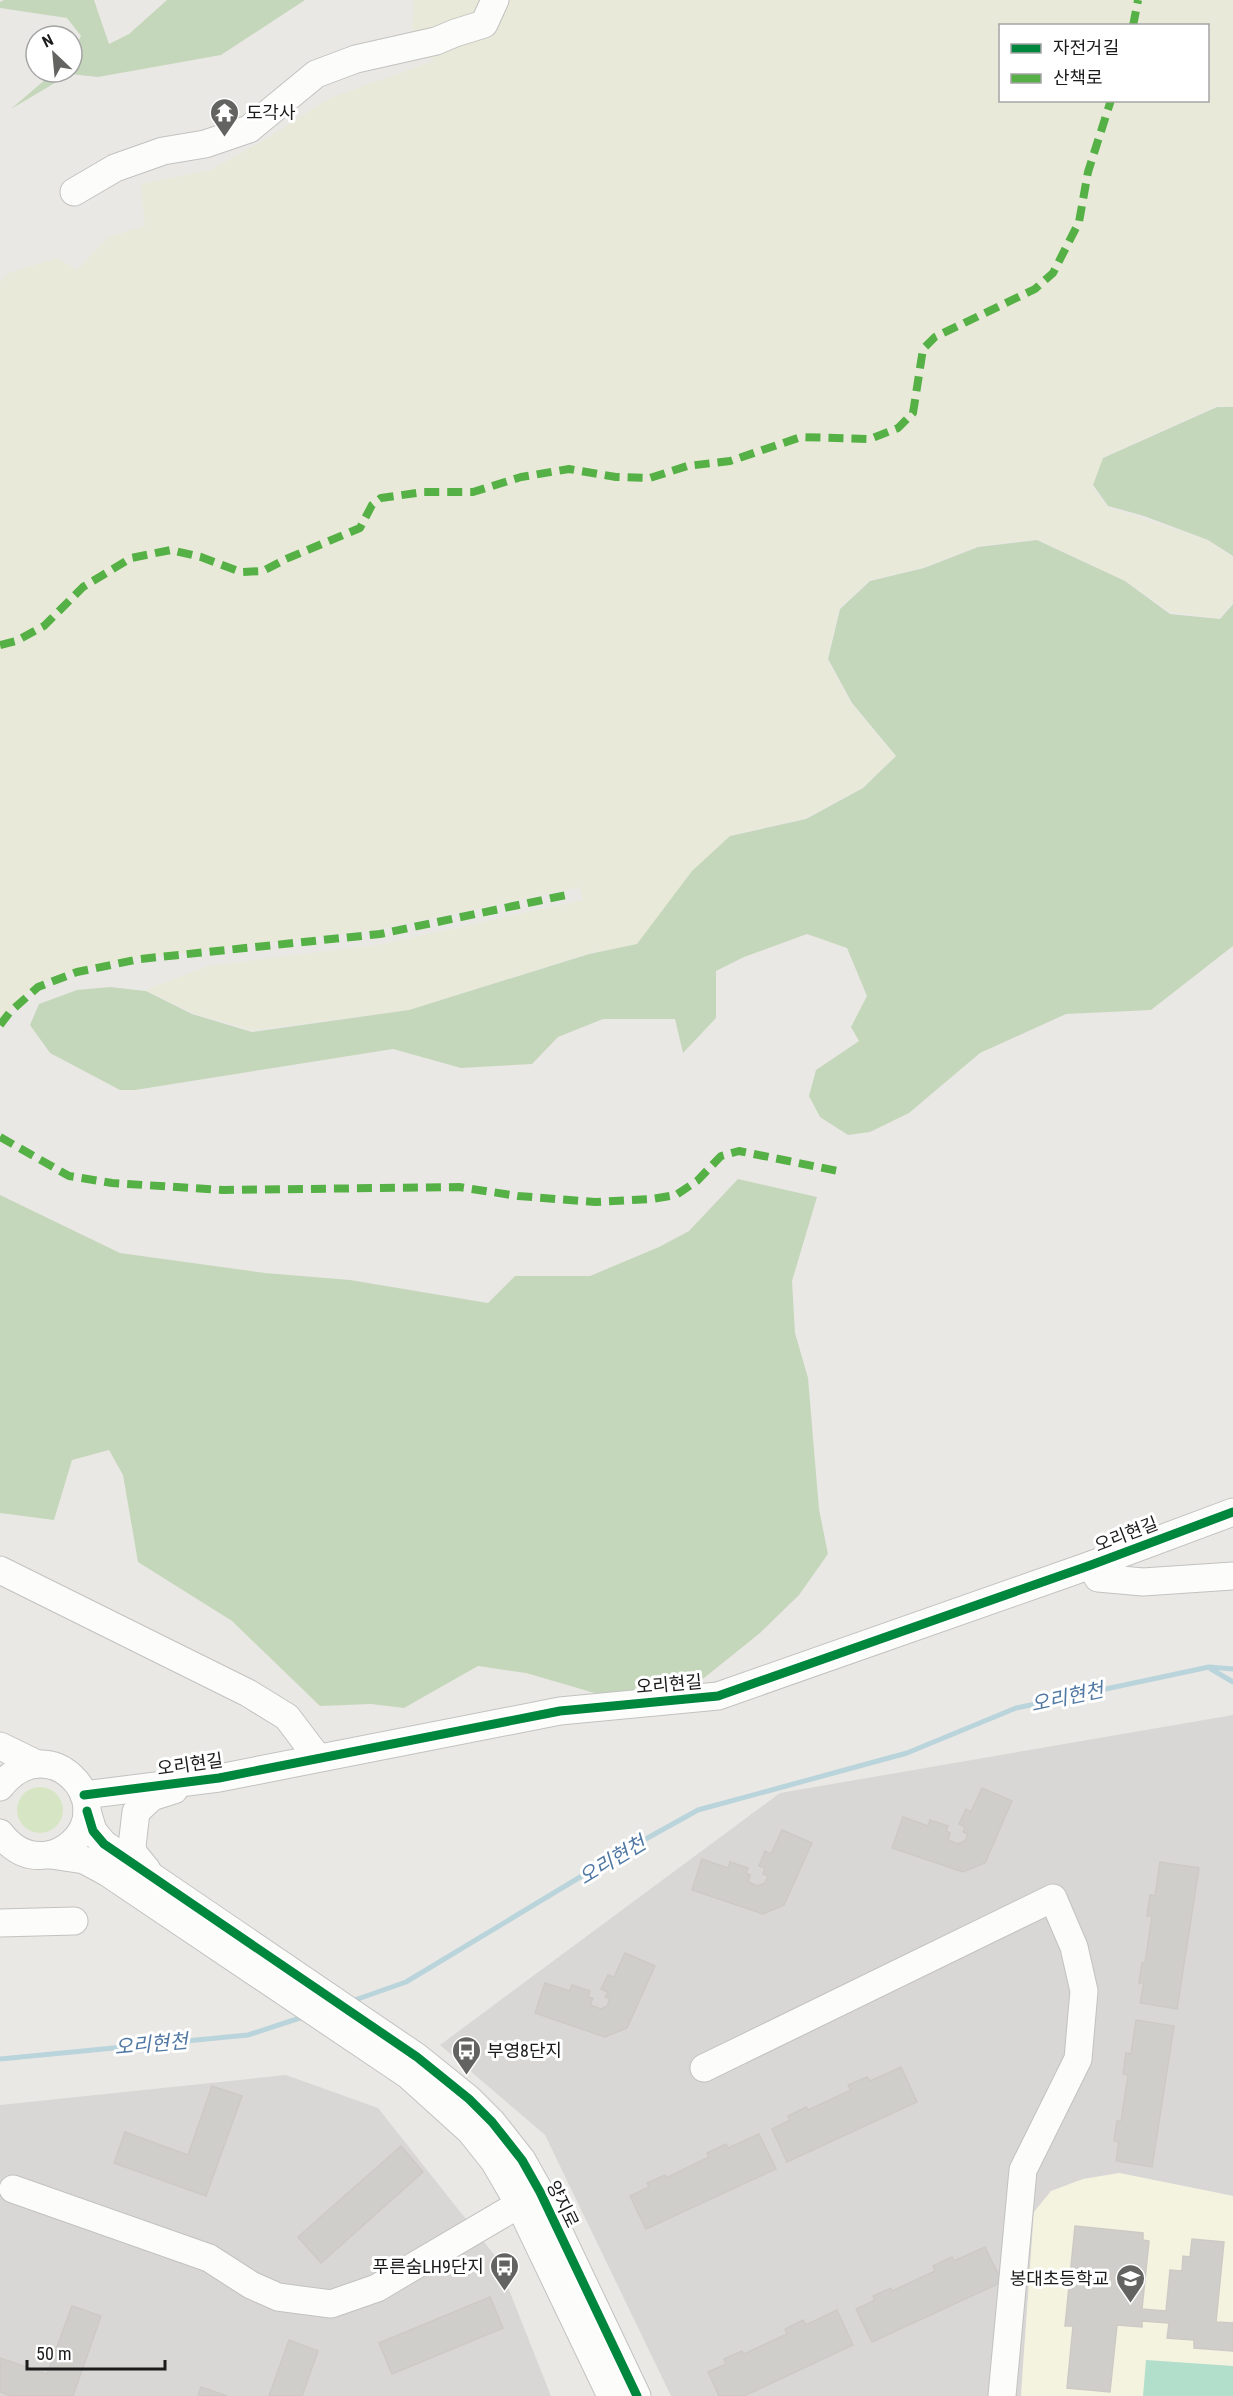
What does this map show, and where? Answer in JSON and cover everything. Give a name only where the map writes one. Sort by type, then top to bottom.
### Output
[{"type":"street","points":[[74,192],[115,168],[163,151],[205,144],[249,129],[316,74],[356,59],[436,42],[454,33],[484,24],[495,0]]},
{"type":"street","name":"오리현길","points":[[85,1803],[560,1711],[718,1696],[1091,1565],[1233,1512]]},
{"type":"street","points":[[1091,1565],[1098,1578],[1143,1582],[1233,1576]]},
{"type":"street","points":[[0,1570],[248,1693],[287,1717],[318,1758]]},
{"type":"street","points":[[0,1746],[37,1764]]},
{"type":"street","points":[[0,1787],[9,1776],[22,1767],[37,1764],[52,1765],[66,1772],[77,1782],[93,1831],[104,1844],[152,1877],[213,1931]]},
{"type":"street","points":[[66,1772],[219,1778]]},
{"type":"street","points":[[152,1877],[140,1863],[132,1846],[136,1812],[152,1797],[219,1778]]},
{"type":"street","points":[[0,1833],[10,1850],[36,1857],[51,1855],[65,1849],[76,1839],[84,1826],[85,1803]]},
{"type":"street","points":[[51,1855],[84,1860],[213,1931]]},
{"type":"street","points":[[704,2068],[1053,1898],[1074,1947],[1084,1991],[1078,2059],[1023,2170],[1002,2396]]},
{"type":"street","points":[[0,1923],[75,1921]]},
{"type":"street","name":"양지로","points":[[213,1931],[412,2066],[468,2099],[492,2122],[522,2160],[529,2198],[611,2396]]},
{"type":"street","points":[[13,2189],[209,2258],[251,2285],[278,2297],[332,2304],[377,2288],[529,2198]]},
{"type":"street","name":"양지로","points":[[529,2198],[637,2396]]},
{"type":"shaded area","points":[[4,0],[94,0],[109,44],[129,34],[167,0],[305,0],[221,55],[98,77],[84,76],[84,24],[72,24],[67,18],[0,8],[0,2]]},
{"type":"shaded area","points":[[414,0],[1233,0],[1233,407],[1216,406],[1103,457],[1092,487],[1107,507],[1207,540],[1233,558],[1233,602],[1219,618],[1171,612],[1126,581],[1037,539],[978,546],[923,567],[869,580],[839,608],[827,660],[851,704],[895,756],[863,787],[805,818],[730,835],[637,944],[589,953],[408,1010],[253,1030],[193,1013],[146,990],[208,966],[383,944],[583,900],[580,887],[380,929],[140,958],[76,970],[36,985],[0,1021],[0,282],[9,273],[57,258],[77,270],[109,237],[145,226],[141,184],[211,170],[271,136],[330,98],[434,61],[412,37]]},
{"type":"shaded area","points":[[40,84],[53,84],[11,109]]},
{"type":"shaded area","points":[[1217,407],[1233,407],[1233,556],[1208,540],[1144,516],[1108,506],[1093,485],[1103,458]]},
{"type":"shaded area","points":[[1037,540],[1125,581],[1170,614],[1220,619],[1233,604],[1233,946],[1151,1010],[1066,1014],[980,1053],[909,1113],[870,1132],[848,1135],[820,1117],[809,1096],[816,1070],[859,1041],[851,1027],[867,996],[847,948],[807,934],[744,957],[716,971],[716,1018],[683,1053],[675,1019],[603,1019],[558,1037],[532,1064],[461,1068],[393,1049],[135,1090],[120,1090],[50,1053],[30,1025],[39,1004],[77,990],[110,987],[146,991],[192,1014],[252,1032],[409,1010],[589,954],[637,944],[692,871],[730,836],[806,819],[863,788],[896,756],[852,703],[828,659],[840,609],[870,581],[924,568],[978,547]]},
{"type":"shaded area","points":[[738,1179],[817,1197],[792,1281],[795,1333],[808,1378],[819,1509],[828,1554],[799,1595],[760,1633],[699,1682],[629,1703],[526,1673],[478,1666],[404,1708],[371,1704],[320,1706],[232,1621],[138,1562],[123,1475],[109,1450],[72,1460],[54,1520],[0,1513],[0,1195],[120,1253],[265,1273],[350,1280],[488,1303],[515,1276],[590,1276],[659,1247],[689,1231]]},
{"type":"shaded area","points":[[1233,1715],[1233,2196],[1119,2173],[1034,2212],[1021,2396],[671,2396],[545,2135],[440,2045],[780,1793]]},
{"type":"shaded area","points":[[286,2075],[378,2108],[496,2257],[551,2396],[0,2396],[0,2105]]},
{"type":"shaded area","name":"봉대초등학교","points":[[1119,2173],[1233,2196],[1233,2396],[1021,2396],[1034,2212],[1051,2191],[1083,2179]]},
{"type":"green space","points":[[40,1787],[56,1794],[63,1810],[56,1826],[40,1833],[24,1826],[17,1810],[24,1794]]},
{"type":"green space","points":[[1146,2360],[1233,2366],[1233,2396],[1143,2396]]},
{"type":"building","points":[[982,1788],[1012,1801],[985,1863],[963,1872],[892,1848],[903,1817],[928,1826],[930,1820],[948,1826],[946,1831],[950,1833],[948,1840],[958,1844],[965,1841],[968,1834],[963,1832],[965,1827],[959,1824],[966,1809],[971,1812]]},
{"type":"building","points":[[782,1830],[812,1843],[784,1905],[763,1914],[692,1890],[702,1859],[728,1868],[730,1862],[748,1868],[746,1873],[750,1875],[748,1882],[758,1886],[765,1883],[768,1876],[763,1874],[765,1868],[759,1866],[765,1851],[771,1854]]},
{"type":"building","points":[[1160,1862],[1199,1868],[1177,2009],[1140,2003],[1144,1983],[1139,1983],[1142,1963],[1145,1963],[1152,1916],[1147,1916],[1150,1895],[1155,1896]]},
{"type":"building","points":[[625,1953],[655,1966],[627,2028],[605,2037],[535,2013],[545,1983],[570,1991],[572,1985],[590,1991],[588,1997],[593,1998],[590,2005],[601,2009],[607,2006],[610,1999],[605,1997],[608,1992],[601,1989],[608,1975],[614,1977]]},
{"type":"building","points":[[1136,2020],[1174,2026],[1152,2167],[1116,2161],[1119,2142],[1114,2141],[1117,2121],[1121,2121],[1128,2075],[1123,2074],[1126,2053],[1131,2054]]},
{"type":"building","points":[[901,2067],[917,2102],[787,2162],[772,2129],[790,2120],[788,2116],[806,2107],[808,2110],[851,2090],[848,2085],[867,2077],[870,2081]]},
{"type":"building","points":[[212,2086],[242,2096],[206,2196],[114,2163],[125,2132],[188,2155]]},
{"type":"building","points":[[759,2134],[776,2169],[646,2229],[630,2196],[649,2187],[647,2183],[665,2175],[666,2178],[709,2157],[707,2153],[726,2144],[728,2148]]},
{"type":"building","points":[[401,2146],[423,2172],[321,2263],[298,2237]]},
{"type":"building","points":[[1075,2226],[1143,2233],[1143,2240],[1149,2241],[1142,2309],[1166,2311],[1170,2270],[1182,2271],[1183,2256],[1190,2257],[1192,2239],[1224,2242],[1216,2322],[1233,2323],[1233,2351],[1194,2348],[1194,2340],[1167,2338],[1169,2323],[1142,2321],[1142,2327],[1117,2325],[1110,2392],[1067,2388],[1073,2326],[1065,2326]]},
{"type":"building","points":[[985,2247],[1002,2282],[872,2342],[856,2309],[875,2300],[873,2296],[891,2288],[892,2291],[935,2271],[933,2266],[952,2257],[954,2261]]},
{"type":"building","points":[[490,2297],[503,2328],[392,2374],[379,2343]]},
{"type":"building","points":[[72,2306],[101,2316],[73,2396],[10,2396],[0,2392],[0,2358],[47,2374]]},
{"type":"building","points":[[837,2310],[853,2345],[744,2396],[719,2396],[708,2372],[726,2364],[724,2359],[742,2351],[744,2354],[787,2334],[785,2329],[803,2320],[806,2325]]},
{"type":"building","points":[[289,2340],[318,2351],[302,2396],[269,2396]]},
{"type":"building","points":[[201,2387],[227,2396],[198,2396]]},
{"type":"waterway","name":"오리현천","points":[[352,2001],[406,1982],[615,1856],[698,1810],[907,1753],[1016,1708],[1209,1667],[1233,1669]]},
{"type":"waterway","points":[[1211,1669],[1233,1682]]},
{"type":"waterway","name":"오리현천","points":[[0,2059],[248,2035],[306,2016]]},
{"type":"marked path","points":[[1133,24],[1138,0]]},
{"type":"marked path","points":[[0,645],[16,641],[44,626],[83,587],[131,558],[171,550],[201,557],[241,572],[263,571],[360,528],[372,505],[381,498],[424,492],[473,492],[521,477],[569,469],[616,477],[650,478],[687,466],[730,461],[801,437],[870,439],[898,428],[913,413],[923,349],[935,337],[1035,289],[1053,273],[1079,222],[1088,172],[1110,102]]},
{"type":"marked path","points":[[0,1025],[10,1012],[38,987],[77,972],[140,959],[380,934],[571,894]]},
{"type":"marked path","points":[[0,1137],[69,1176],[112,1183],[224,1190],[459,1187],[518,1196],[595,1202],[652,1199],[676,1195],[697,1181],[721,1156],[739,1151],[838,1171]]},
{"type":"cycle path","points":[[84,1795],[219,1778],[560,1711],[718,1696],[1091,1565],[1233,1512]]},
{"type":"cycle path","points":[[87,1811],[93,1831],[104,1844],[417,2057],[469,2099],[492,2122],[522,2160],[540,2192],[637,2396]]},
{"type":"place","name":"도각사","points":[[225,138]]},
{"type":"place","name":"부영8단지","points":[[466,2076]]},
{"type":"place","name":"푸른숨LH9단지","points":[[505,2292]]},
{"type":"place","name":"봉대초등학교","points":[[1130,2304]]}]
